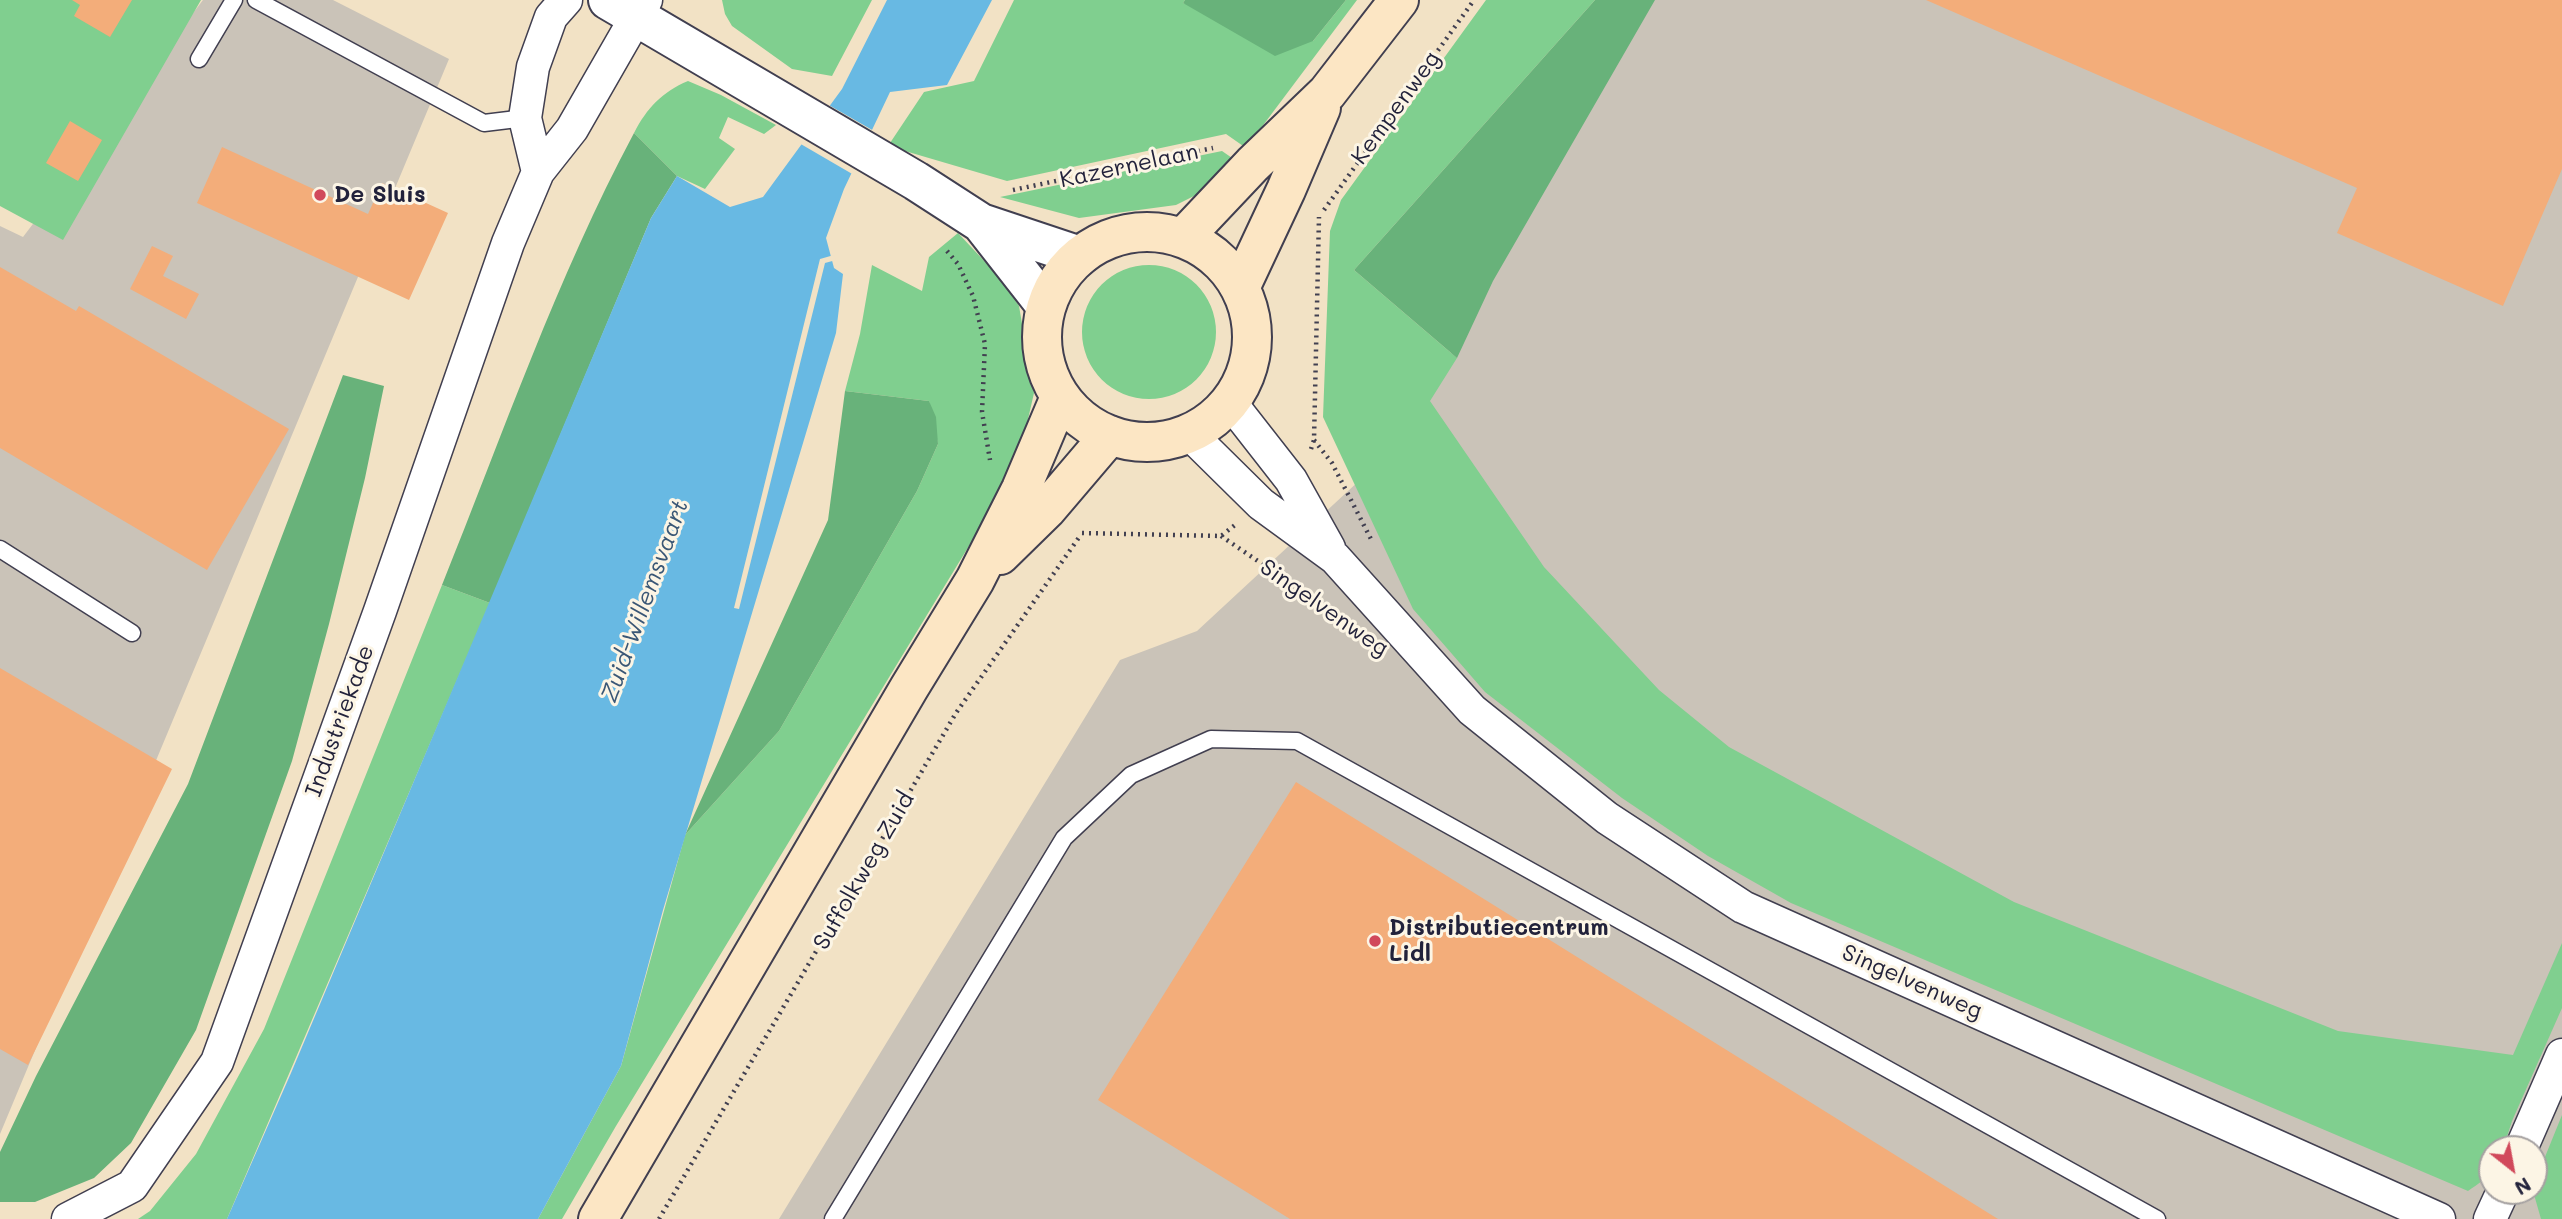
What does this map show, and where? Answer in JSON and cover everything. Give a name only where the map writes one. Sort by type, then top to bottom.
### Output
[{"type":"main road","points":[[1184,237],[1254,164],[1328,93],[1399,0]]},
{"type":"main road","points":[[1241,286],[1328,93]]},
{"type":"main road","points":[[1148,231],[1184,237],[1216,256],[1241,286],[1251,315],[1253,346],[1246,376],[1230,402],[1213,420],[1190,433],[1164,441],[1137,442],[1110,435],[1082,420],[1060,397],[1046,368],[1042,337],[1046,306],[1059,278],[1080,256],[1112,237],[1148,231]]},
{"type":"main road","points":[[1034,499],[1060,397]]},
{"type":"main road","points":[[598,1219],[975,580],[1034,499],[1110,435]]},
{"type":"street","points":[[538,172],[525,118],[534,67],[551,18],[566,0]]},
{"type":"street","points":[[630,6],[786,106],[889,165],[981,223],[1080,256]]},
{"type":"street","name":"Industriekade","points":[[68,1219],[132,1186],[216,1062],[380,611],[508,243],[538,172],[572,129],[630,6]]},
{"type":"street","points":[[981,223],[1046,306]]},
{"type":"street","name":"Singelvenweg","points":[[1230,402],[1291,480],[1335,558]]},
{"type":"street","name":"Singelvenweg","points":[[1190,433],[1261,504],[1335,558],[1472,710],[1607,818],[1743,907],[2439,1219]]},
{"type":"street","points":[[2527,1135],[2562,1055]]},
{"type":"lane","points":[[199,59],[234,0]]},
{"type":"lane","points":[[256,0],[484,123],[525,118]]},
{"type":"lane","points":[[0,549],[132,633]]},
{"type":"lane","points":[[832,1219],[1064,838],[1131,775],[1210,739],[1297,741],[2157,1219]]},
{"type":"path","name":"Kempenweg","points":[[1314,440],[1319,216],[1474,0]]},
{"type":"path","name":"Kazernelaan","points":[[1009,191],[1226,145],[1254,164]]},
{"type":"path","points":[[941,243],[958,264],[973,296],[985,344],[982,412],[990,460],[1034,499],[1082,533]]},
{"type":"path","name":"Singelvenweg","points":[[1082,533],[1221,536],[1333,612]]},
{"type":"path","name":"Suffolkweg Zuid","points":[[659,1219],[956,713],[1082,533]]},
{"type":"shaded area","points":[[203,0],[333,0],[449,59],[0,1134],[0,226],[23,237]]},
{"type":"shaded area","points":[[1651,0],[2562,0],[2562,1219],[779,1219],[1120,660],[1197,631],[1375,466],[1423,403]]},
{"type":"green space","points":[[0,0],[201,0],[63,240],[0,206]]},
{"type":"green space","points":[[722,0],[872,0],[832,76],[792,69],[732,26],[725,14]]},
{"type":"green space","points":[[1014,0],[1185,0],[1183,3],[1313,41],[1346,0],[1357,0],[1246,148],[1226,134],[1007,181],[888,146],[924,92],[974,81]]},
{"type":"green space","points":[[1185,0],[1346,0],[1313,41],[1275,56],[1183,3]]},
{"type":"green space","points":[[1486,0],[1595,0],[1354,270],[1457,358],[1430,401],[1544,567],[1659,690],[1729,747],[2014,902],[2338,1031],[2513,1055],[2562,943],[2562,1008],[2508,1135],[2478,1135],[2478,1184],[2468,1191],[1791,903],[1708,856],[1622,798],[1485,692],[1413,609],[1323,417],[1330,231],[1341,200]]},
{"type":"green space","points":[[1595,0],[1655,0],[1493,281],[1457,358],[1354,270]]},
{"type":"green space","points":[[688,81],[721,95],[776,125],[764,134],[728,117],[719,138],[735,149],[705,189],[677,176],[634,133],[656,102],[670,90]]},
{"type":"green space","points":[[634,133],[677,176],[651,218],[490,603],[442,585],[555,299]]},
{"type":"green space","points":[[1222,151],[1235,160],[1206,190],[1176,205],[1079,218],[1000,197]]},
{"type":"green space","points":[[958,233],[1003,281],[1019,306],[1034,393],[1017,467],[562,1219],[538,1219],[621,1066],[685,835],[779,731],[917,491],[938,444],[929,401],[845,391],[860,334],[872,265],[922,291],[929,257]]},
{"type":"green space","points":[[1149,265],[1175,270],[1196,285],[1211,306],[1216,332],[1211,358],[1196,379],[1175,394],[1149,399],[1123,394],[1102,379],[1087,358],[1082,332],[1087,306],[1102,285],[1123,270]]},
{"type":"green space","points":[[343,375],[384,386],[365,478],[292,761],[196,1030],[131,1143],[94,1178],[35,1202],[0,1202],[0,1152],[36,1076],[188,784]]},
{"type":"green space","points":[[845,391],[929,401],[936,417],[938,444],[917,491],[779,731],[685,835],[828,520]]},
{"type":"green space","points":[[442,585],[490,603],[227,1219],[138,1219],[150,1211],[196,1154],[264,1029]]},
{"type":"green space","points":[[2562,1115],[2562,1219],[2541,1219],[2537,1205],[2548,1205],[2548,1150]]},
{"type":"water","name":"Zuid-Willemsvaart","points":[[887,0],[992,0],[947,85],[890,92],[844,189],[826,238],[834,268],[843,274],[836,333],[663,910],[621,1066],[538,1219],[227,1219],[651,218],[677,176],[730,207],[763,197],[842,89]]},
{"type":"pier","points":[[827,104],[874,131],[854,175],[799,143]]},
{"type":"pier","points":[[834,255],[836,260],[825,263],[739,609],[734,608],[820,259]]},
{"type":"building","points":[[72,0],[132,0],[110,37],[74,16],[80,5]]},
{"type":"building","points":[[1926,0],[2562,0],[2562,169],[2503,306],[2337,233],[2357,188]]},
{"type":"building","points":[[70,121],[102,140],[78,181],[46,163]]},
{"type":"building","points":[[222,147],[368,214],[382,183],[448,213],[409,300],[197,203]]},
{"type":"building","points":[[152,246],[173,256],[163,276],[199,294],[186,319],[130,289]]},
{"type":"building","points":[[0,267],[76,311],[79,306],[289,429],[207,570],[0,448]]},
{"type":"building","points":[[0,668],[172,769],[28,1065],[0,1049]]},
{"type":"building","name":"Distributiecentrum Lidl","points":[[1296,782],[1998,1219],[1290,1219],[1098,1100]]},
{"type":"place","name":"De Sluis","points":[[320,195]]},
{"type":"place","name":"Distributiecentrum Lidl","points":[[1375,941]]}]
